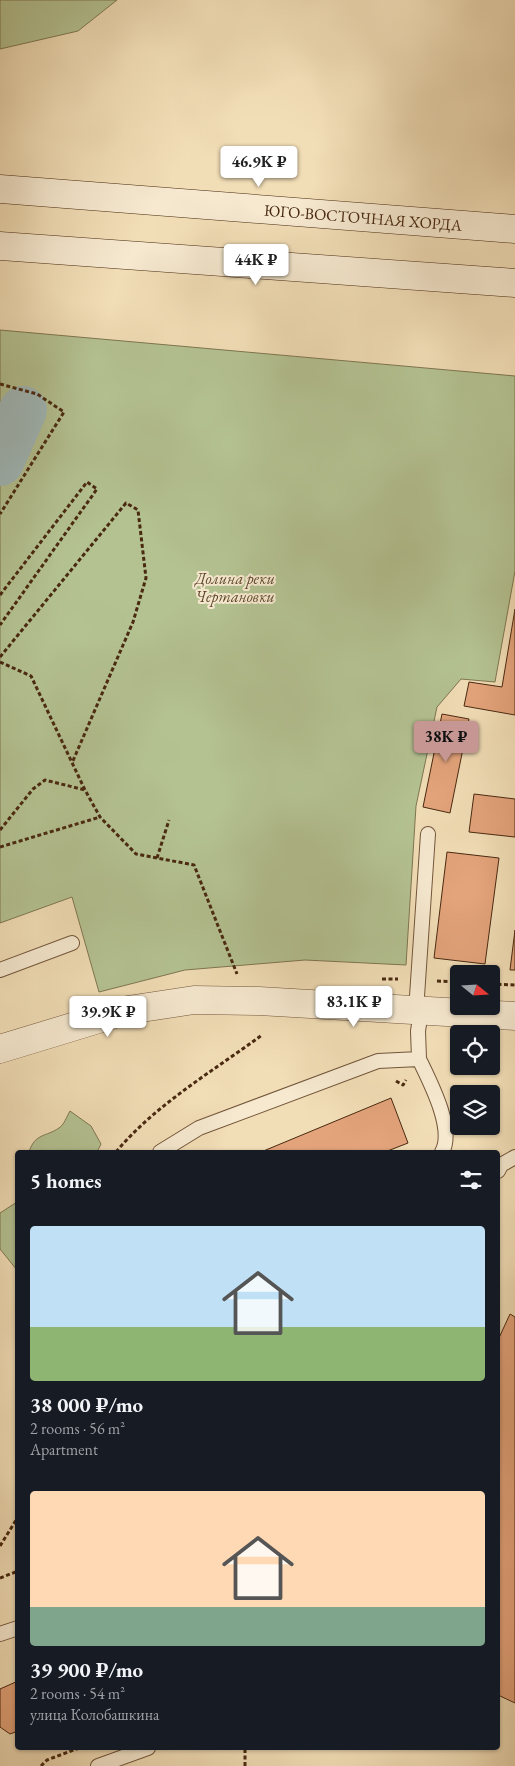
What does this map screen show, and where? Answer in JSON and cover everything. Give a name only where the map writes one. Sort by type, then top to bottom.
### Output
[{"type":"main road","name":"ЮГО-ВОСТОЧНАЯ ХОРДА","points":[[0,189],[515,229]]},
{"type":"main road","points":[[0,246],[515,283]]},
{"type":"main road","points":[[0,1049],[128,1010],[194,1000],[259,1001],[515,1016]]},
{"type":"lane","points":[[428,834],[418,1031],[420,1059],[439,1103],[447,1144],[443,1150]]},
{"type":"lane","points":[[0,970],[72,943]]},
{"type":"lane","points":[[163,1150],[199,1128],[378,1061],[420,1059]]},
{"type":"lane","points":[[500,1167],[515,1157]]},
{"type":"lane","points":[[0,1634],[15,1629]]},
{"type":"lane","points":[[98,1766],[142,1750]]},
{"type":"path","points":[[0,384],[37,394],[64,412],[0,514]]},
{"type":"path","points":[[0,595],[87,482],[97,489],[0,625]]},
{"type":"path","points":[[0,656],[126,503],[138,510],[146,578],[133,622],[72,763]]},
{"type":"path","points":[[0,662],[31,676],[85,790],[100,817],[136,854],[194,865],[237,975]]},
{"type":"path","points":[[0,830],[33,789],[45,780],[85,790]]},
{"type":"path","points":[[0,846],[100,817]]},
{"type":"path","points":[[157,858],[169,820]]},
{"type":"path","points":[[500,984],[515,985]]},
{"type":"path","points":[[118,1150],[170,1102],[262,1035]]},
{"type":"path","points":[[0,1546],[15,1522]]},
{"type":"path","points":[[0,1578],[15,1572]]},
{"type":"path","points":[[41,1766],[47,1760],[74,1750]]},
{"type":"path","points":[[245,1750],[245,1766]]},
{"type":"green space","points":[[0,0],[117,0],[78,31],[0,49]]},
{"type":"green space","name":"Долина реки Чертановки","points":[[0,330],[515,376],[515,571],[495,682],[461,679],[437,707],[416,806],[406,965],[305,960],[185,970],[99,992],[72,897],[0,923]]},
{"type":"green space","points":[[70,1111],[91,1126],[101,1144],[98,1150],[30,1150],[38,1138],[61,1127]]},
{"type":"green space","points":[[15,1203],[15,1268],[0,1249],[0,1213]]},
{"type":"building","points":[[515,609],[515,715],[464,706],[469,682],[502,687]]},
{"type":"building","points":[[442,714],[469,719],[450,813],[423,807]]},
{"type":"building","points":[[474,794],[515,799],[515,837],[469,832]]},
{"type":"building","points":[[447,852],[499,858],[485,964],[434,958]]},
{"type":"building","points":[[515,930],[515,970],[510,970]]},
{"type":"building","points":[[391,1098],[408,1143],[390,1150],[266,1150]]},
{"type":"building","points":[[510,1314],[515,1317],[515,1703],[500,1696],[500,1336]]},
{"type":"building","points":[[15,1682],[15,1732],[10,1734],[0,1727],[0,1689]]},
{"type":"waterway","points":[[0,462],[23,410]]}]
